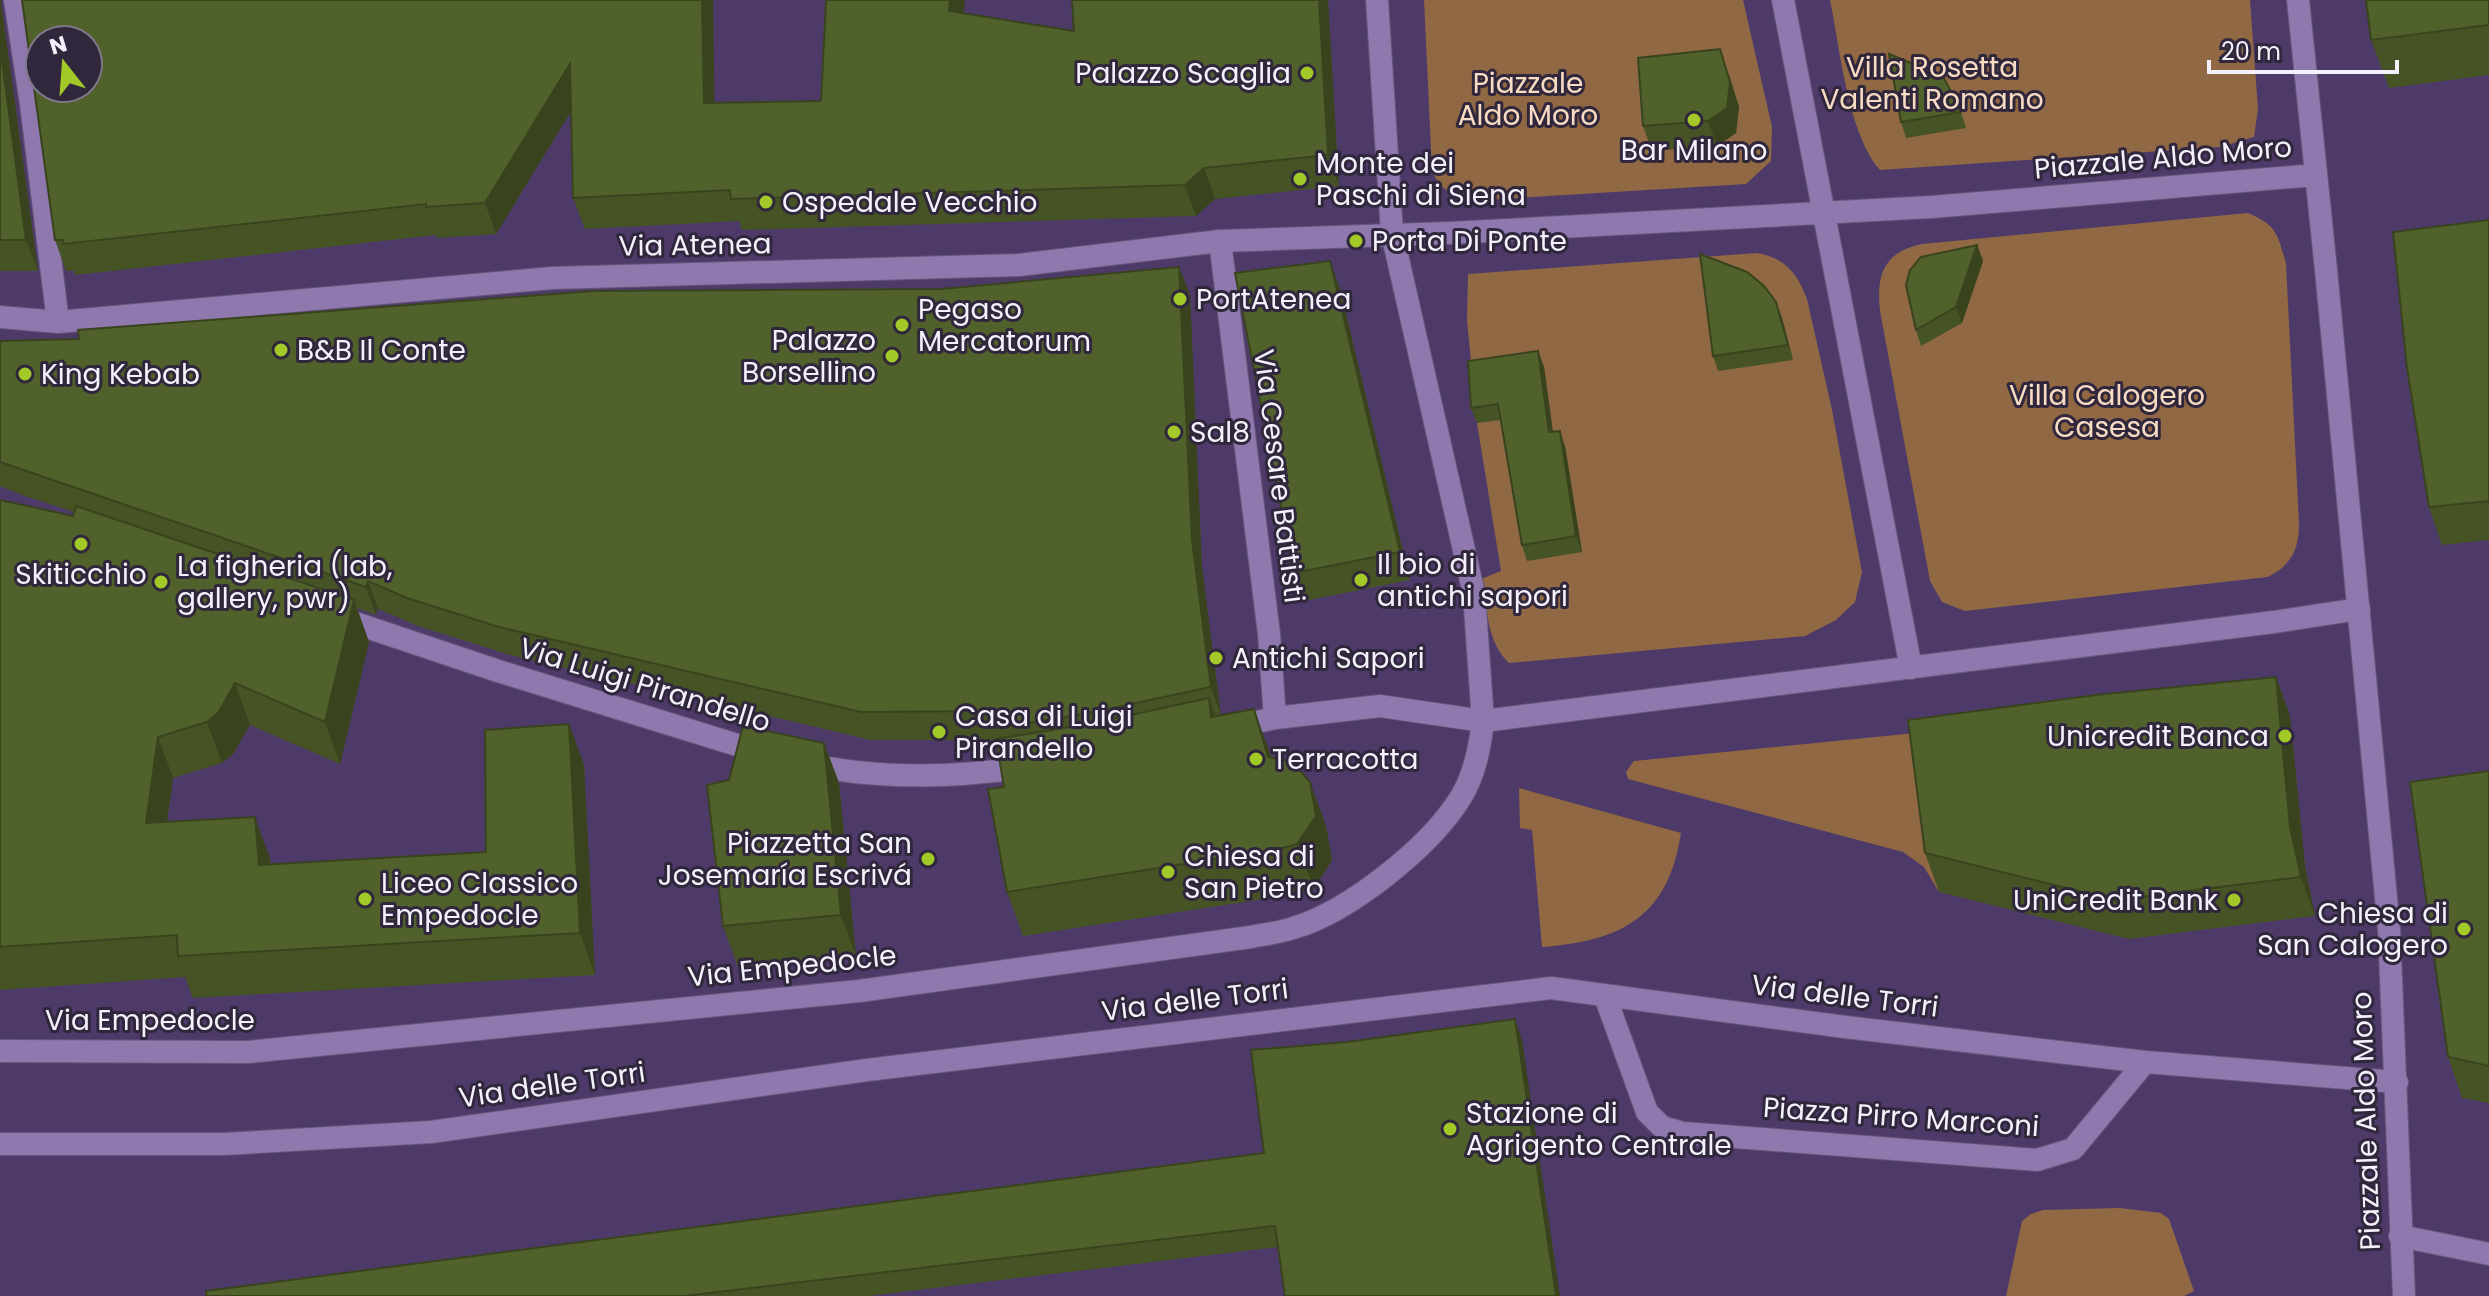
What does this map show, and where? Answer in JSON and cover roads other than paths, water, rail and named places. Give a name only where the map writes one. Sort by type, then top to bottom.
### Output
[{"type":"street","points":[[15,0],[58,322]]},
{"type":"street","points":[[1377,0],[1392,233],[1474,594],[1483,721]]},
{"type":"street","points":[[1783,0],[1911,668]]},
{"type":"street","name":"Piazzale Aldo Moro","points":[[2298,0],[2389,929],[2404,1296]]},
{"type":"street","name":"Piazzale Aldo Moro","points":[[1392,233],[1450,233],[1931,207],[2316,175]]},
{"type":"street","name":"Via Atenea","points":[[0,317],[58,322],[552,278],[1019,265],[1220,241],[1392,233]]},
{"type":"street","name":"Via Cesare Battisti","points":[[1220,241],[1269,634],[1275,718]]},
{"type":"street","points":[[1203,733],[1275,718],[1380,706],[1483,721],[2359,609]]},
{"type":"street","name":"Via Luigi Pirandello","points":[[317,610],[749,750],[810,765],[864,773],[923,775],[995,772],[1056,762]]},
{"type":"street","name":"Via Empedocle","points":[[0,1051],[248,1052],[859,991],[1251,937],[1295,928],[1344,904],[1389,874],[1427,838],[1461,797],[1479,756],[1483,721]]},
{"type":"street","name":"Via delle Torri","points":[[0,1144],[224,1144],[431,1132],[867,1070],[1551,988],[2145,1062],[2397,1082]]},
{"type":"street","name":"Piazza Pirro Marconi","points":[[1605,996],[1647,1112],[1662,1127],[1683,1133],[2037,1160],[2073,1149],[2145,1062]]},
{"type":"street","points":[[2400,1236],[2489,1254]]},
{"type":"place","name":"Palazzo Scaglia","points":[[1307,73]]},
{"type":"place","name":"Bar Milano","points":[[1694,120]]},
{"type":"place","name":"Monte dei Paschi di Siena","points":[[1300,179]]},
{"type":"place","name":"Ospedale Vecchio","points":[[766,202]]},
{"type":"place","name":"Porta Di Ponte","points":[[1356,241]]},
{"type":"place","name":"PortAtenea","points":[[1180,299]]},
{"type":"place","name":"Pegaso Mercatorum","points":[[902,325]]},
{"type":"place","name":"B&B Il Conte","points":[[281,350]]},
{"type":"place","name":"Palazzo Borsellino","points":[[892,356]]},
{"type":"place","name":"King Kebab","points":[[25,374]]},
{"type":"place","name":"Sal8","points":[[1174,432]]},
{"type":"place","name":"Skiticchio","points":[[81,544]]},
{"type":"place","name":"Il bio di antichi sapori","points":[[1361,580]]},
{"type":"place","name":"La figheria (lab, gallery, pwr)","points":[[161,582]]},
{"type":"place","name":"Antichi Sapori","points":[[1216,658]]},
{"type":"place","name":"Casa di Luigi Pirandello","points":[[939,732]]},
{"type":"place","name":"Unicredit Banca","points":[[2285,736]]},
{"type":"place","name":"Terracotta","points":[[1256,759]]},
{"type":"place","name":"Piazzetta San Josemaría Escrivá","points":[[928,859]]},
{"type":"place","name":"Chiesa di San Pietro","points":[[1168,872]]},
{"type":"place","name":"Liceo Classico Empedocle","points":[[365,899]]},
{"type":"place","name":"UniCredit Bank","points":[[2234,900]]},
{"type":"place","name":"Chiesa di San Calogero","points":[[2464,929]]},
{"type":"place","name":"Stazione di Agrigento Centrale","points":[[1450,1129]]},
{"type":"park label","name":"Villa Rosetta Valenti Romano","points":[[1932,83]]},
{"type":"park label","name":"Villa Calogero Casesa","points":[[2107,411]]}]
